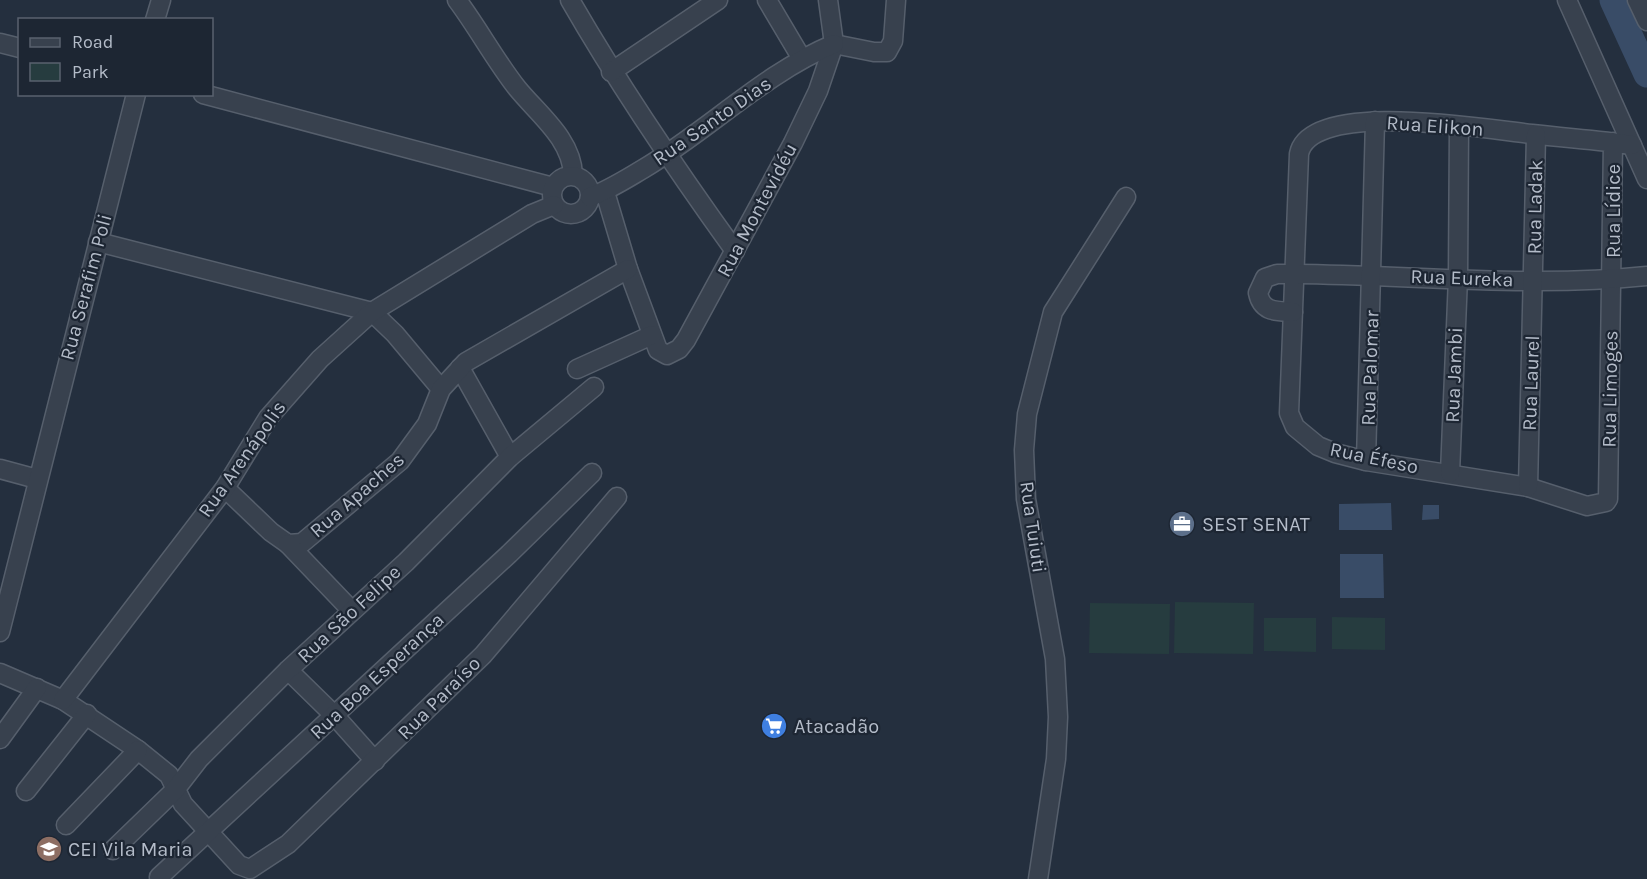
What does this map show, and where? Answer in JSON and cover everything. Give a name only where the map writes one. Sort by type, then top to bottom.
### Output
[{"type":"street","points":[[156,18],[160,0]]},
{"type":"street","points":[[457,0],[517,88],[552,127],[569,155],[573,175]]},
{"type":"street","points":[[570,0],[611,72],[666,155],[735,251]]},
{"type":"street","points":[[611,72],[718,0]]},
{"type":"street","points":[[767,0],[802,58]]},
{"type":"street","points":[[828,0],[834,44],[873,52],[887,52],[893,41],[896,0]]},
{"type":"street","points":[[1567,0],[1647,179]]},
{"type":"street","points":[[1637,0],[1647,21]]},
{"type":"street","points":[[0,43],[18,48]]},
{"type":"street","name":"Rua Santo Dias","points":[[598,194],[666,155],[802,58],[834,44]]},
{"type":"street","name":"Rua Montevidéu","points":[[655,343],[667,355],[679,349],[793,143],[818,91],[834,44]]},
{"type":"street","name":"Rua Serafim Poli","points":[[0,632],[135,96]]},
{"type":"street","points":[[210,96],[553,196],[563,213],[576,214],[598,194]]},
{"type":"street","name":"Rua Elikon","points":[[1296,274],[1300,146],[1308,138],[1327,130],[1375,121],[1413,120],[1632,145]]},
{"type":"street","name":"Rua Palomar","points":[[1366,461],[1373,275],[1375,121]]},
{"type":"street","name":"Rua Jambi","points":[[1450,473],[1458,278],[1459,126]]},
{"type":"street","name":"Rua Ladak","points":[[1534,279],[1536,135]]},
{"type":"street","name":"Rua Lídice","points":[[1612,280],[1613,142]]},
{"type":"street","points":[[553,196],[561,178],[573,175],[585,181],[598,194],[655,343],[577,369]]},
{"type":"street","name":"Rua Arenápolis","points":[[63,700],[225,488],[268,418],[320,359],[372,312],[532,214],[553,196]]},
{"type":"street","name":"Rua Tuiuti","points":[[1038,879],[1056,759],[1058,717],[1055,658],[1026,498],[1024,450],[1027,414],[1053,312],[1126,197]]},
{"type":"street","points":[[98,242],[372,312],[395,334],[441,389],[473,356],[628,269]]},
{"type":"street","name":"Rua Eureka","points":[[1293,312],[1270,310],[1258,298],[1262,281],[1277,274],[1612,280],[1647,276]]},
{"type":"street","name":"Rua Éfeso","points":[[1296,274],[1289,419],[1318,446],[1366,461],[1528,487],[1587,506],[1603,503],[1608,499]]},
{"type":"street","name":"Rua Laurel","points":[[1528,487],[1534,279]]},
{"type":"street","name":"Rua Limoges","points":[[1608,499],[1612,280]]},
{"type":"street","points":[[460,368],[510,457]]},
{"type":"street","name":"Rua São Felipe","points":[[113,850],[175,790],[200,759],[288,670],[510,457],[594,387]]},
{"type":"street","name":"Rua Apaches","points":[[225,488],[271,532],[288,544],[302,543],[400,461],[427,424],[441,389]]},
{"type":"street","points":[[0,469],[37,479]]},
{"type":"street","name":"Rua Boa Esperança","points":[[159,877],[510,554],[592,472]]},
{"type":"street","name":"Rua Paraíso","points":[[210,831],[239,865],[253,868],[288,844],[483,655],[617,497]]},
{"type":"street","points":[[288,544],[352,611]]},
{"type":"street","points":[[288,670],[334,715],[375,761]]},
{"type":"street","points":[[0,673],[63,700],[138,750],[169,775],[183,804],[210,831]]},
{"type":"street","points":[[0,739],[37,688]]},
{"type":"street","points":[[26,791],[87,714]]},
{"type":"street","points":[[66,825],[138,750]]},
{"type":"green space","points":[[1175,602],[1254,603],[1253,654],[1174,653]]},
{"type":"green space","points":[[1090,603],[1170,604],[1169,654],[1089,653]]},
{"type":"green space","points":[[1332,617],[1385,618],[1385,650],[1332,649]]},
{"type":"green space","points":[[1264,618],[1316,618],[1316,652],[1264,651]]},
{"type":"water","points":[[1391,503],[1392,530],[1339,530],[1339,504]]},
{"type":"water","points":[[1423,505],[1439,505],[1439,519],[1422,520]]},
{"type":"water","points":[[1340,554],[1383,554],[1384,598],[1340,598]]},
{"type":"waterway","points":[[1613,0],[1647,74]]},
{"type":"place","name":"SEST SENAT","points":[[1182,524]]},
{"type":"place","name":"Atacadão","points":[[774,726]]},
{"type":"place","name":"CEI Vila Maria","points":[[49,849]]}]
